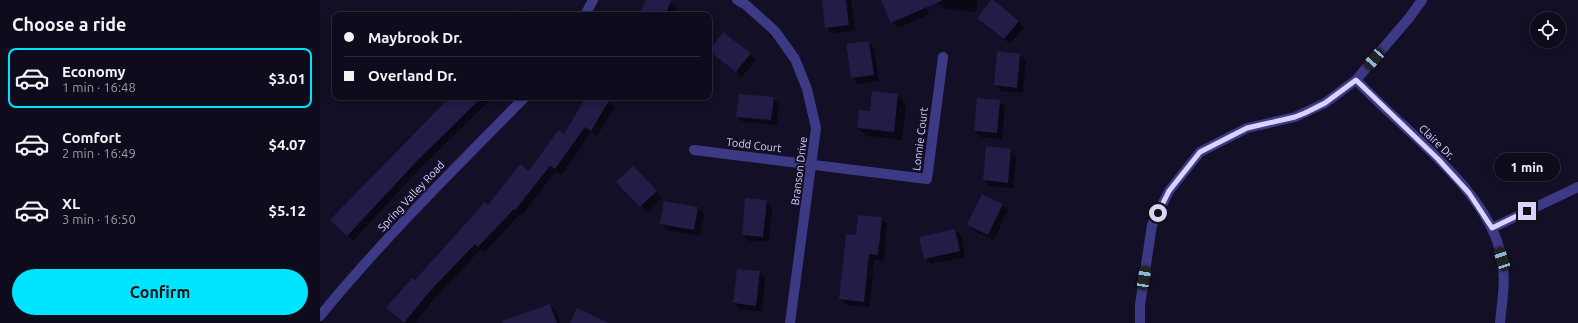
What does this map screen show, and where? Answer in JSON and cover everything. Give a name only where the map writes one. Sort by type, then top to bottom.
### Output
[{"type":"street","points":[[587,12],[593,0]]},
{"type":"street","name":"Branson Drive","points":[[737,0],[746,5],[775,31],[795,59],[807,89],[816,128],[790,323]]},
{"type":"street","points":[[1140,323],[1140,305],[1152,225],[1169,191],[1200,152],[1247,128],[1295,117],[1325,103],[1356,80],[1409,18],[1422,0]]},
{"type":"street","name":"Lonnie Court","points":[[811,164],[927,179],[943,57]]},
{"type":"street","name":"Claire Dr.","points":[[1356,80],[1438,159],[1469,193],[1492,228],[1502,259],[1503,290],[1500,323]]},
{"type":"street","name":"Spring Valley Road","points":[[320,316],[409,215],[522,100]]},
{"type":"street","name":"Todd Court","points":[[694,150],[811,164]]},
{"type":"street","points":[[1492,228],[1578,187]]},
{"type":"building","points":[[646,0],[672,0],[666,12],[640,12]]},
{"type":"building","points":[[822,0],[846,0],[849,25],[825,28]]},
{"type":"building","points":[[881,0],[943,0],[891,23]]},
{"type":"building","points":[[991,0],[1019,21],[1004,39],[977,18]]},
{"type":"building","points":[[723,32],[751,53],[736,72],[712,53],[712,47]]},
{"type":"building","points":[[869,41],[874,75],[851,78],[846,44]]},
{"type":"building","points":[[997,51],[1020,54],[1017,88],[994,85]]},
{"type":"building","points":[[872,91],[898,94],[894,132],[857,128],[859,110],[870,111]]},
{"type":"building","points":[[739,94],[774,97],[771,120],[736,117]]},
{"type":"building","points":[[977,98],[1000,100],[997,133],[974,131]]},
{"type":"building","points":[[447,100],[479,100],[417,161],[347,236],[330,220]]},
{"type":"building","points":[[584,100],[609,100],[591,131],[585,127],[555,169],[550,166],[515,210],[514,209],[478,247],[475,244],[429,292],[404,323],[386,308],[412,278],[415,280],[485,202],[488,205],[520,164],[529,171],[558,130],[564,134]]},
{"type":"building","points":[[986,146],[1011,149],[1008,183],[983,180]]},
{"type":"building","points":[[633,166],[657,191],[640,207],[616,182]]},
{"type":"building","points":[[982,194],[1003,204],[988,235],[967,225]]},
{"type":"building","points":[[745,198],[767,200],[763,237],[742,235]]},
{"type":"building","points":[[664,201],[698,207],[694,230],[660,224]]},
{"type":"building","points":[[858,215],[882,217],[878,255],[869,254],[864,302],[839,299],[846,234],[856,235]]},
{"type":"building","points":[[955,229],[960,251],[924,259],[919,237]]},
{"type":"building","points":[[737,269],[760,271],[756,306],[733,303]]},
{"type":"building","points":[[550,304],[557,323],[503,323],[502,321]]},
{"type":"building","points":[[577,308],[609,323],[570,323]]},
{"type":"route","points":[[1158,213],[1169,191],[1200,152],[1247,128],[1295,117],[1305,113],[1325,103],[1356,80],[1438,159],[1469,193],[1492,228],[1527,211]]}]
